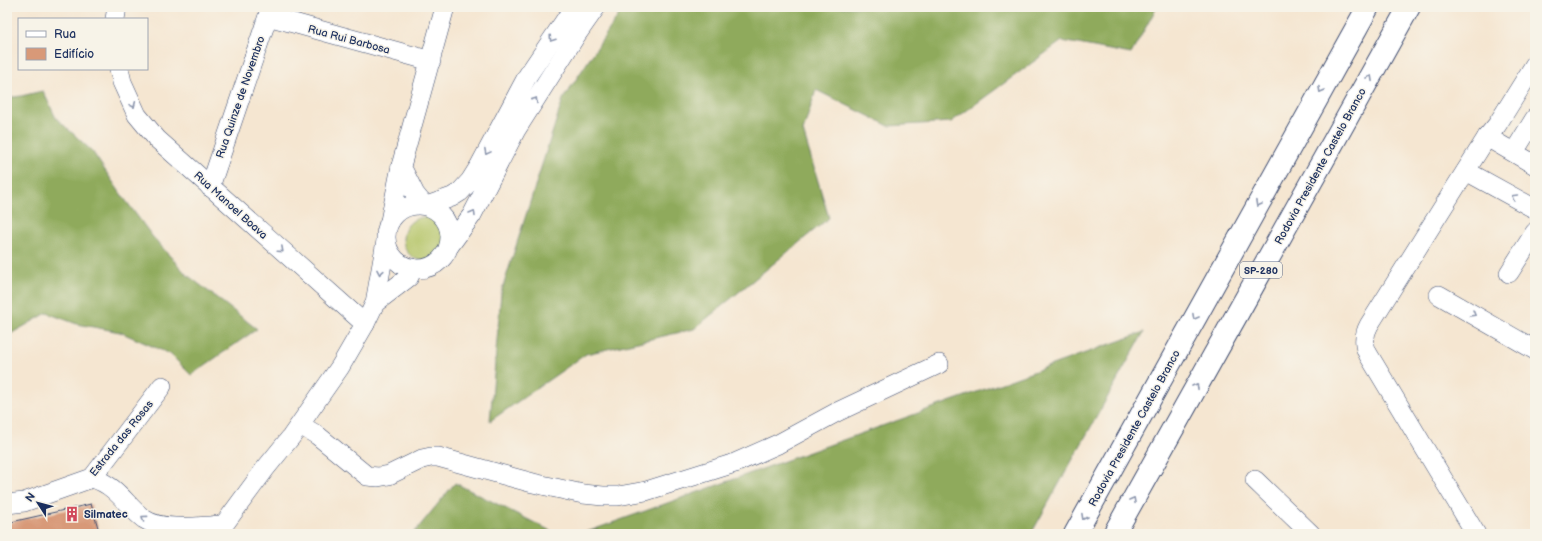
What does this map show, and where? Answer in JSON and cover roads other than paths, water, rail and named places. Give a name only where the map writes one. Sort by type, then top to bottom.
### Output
[{"type":"highway","name":"Rodovia Presidente Castelo Branco","points":[[1075,534],[1368,7]]},
{"type":"highway","name":"Rodovia Presidente Castelo Branco","points":[[1114,534],[1409,7]]},
{"type":"street","points":[[115,18],[118,7]]},
{"type":"street","points":[[92,478],[101,481],[115,490],[145,520],[156,525],[220,530],[300,425],[340,367],[365,324],[375,302],[387,230],[401,166],[446,7]]},
{"type":"street","points":[[426,206],[452,197],[460,192],[470,181],[528,75],[574,7]]},
{"type":"street","points":[[386,241],[389,251],[394,259],[402,265],[412,268],[421,270],[431,267],[443,258],[450,245],[472,215],[516,130],[577,34],[596,7]]},
{"type":"street","name":"Rua Rui Barbosa","points":[[269,12],[431,61]]},
{"type":"street","name":"Rua Quinze de Novembro","points":[[210,187],[269,12]]},
{"type":"street","points":[[1476,534],[1368,354],[1365,339],[1369,325],[1487,137],[1497,125],[1535,64]]},
{"type":"street","name":"Rua Manoel Boava","points":[[119,70],[122,82],[137,115],[157,139],[365,324]]},
{"type":"street","points":[[1514,152],[1535,118]]},
{"type":"street","points":[[1487,137],[1535,165]]},
{"type":"street","points":[[401,166],[415,194],[426,206]]},
{"type":"street","points":[[1466,171],[1494,185],[1535,209]]},
{"type":"street","points":[[390,220],[397,213],[414,205],[426,206],[436,210],[444,217],[449,225],[451,235],[450,245]]},
{"type":"street","points":[[1509,273],[1535,232]]},
{"type":"street","points":[[375,302],[409,277],[412,268]]},
{"type":"street","points":[[1439,295],[1535,350]]},
{"type":"street","points":[[300,425],[317,435],[366,476],[378,477],[389,475],[422,459],[431,457],[448,459],[533,483],[583,494],[618,496],[646,491],[682,481],[736,463],[778,444],[837,412],[939,364]]},
{"type":"street","name":"Estrada das Rosas","points":[[7,504],[24,502],[92,478],[162,386]]},
{"type":"street","points":[[1255,480],[1311,534]]},
{"type":"place","name":"Silmatec","points":[[72,514]]}]
